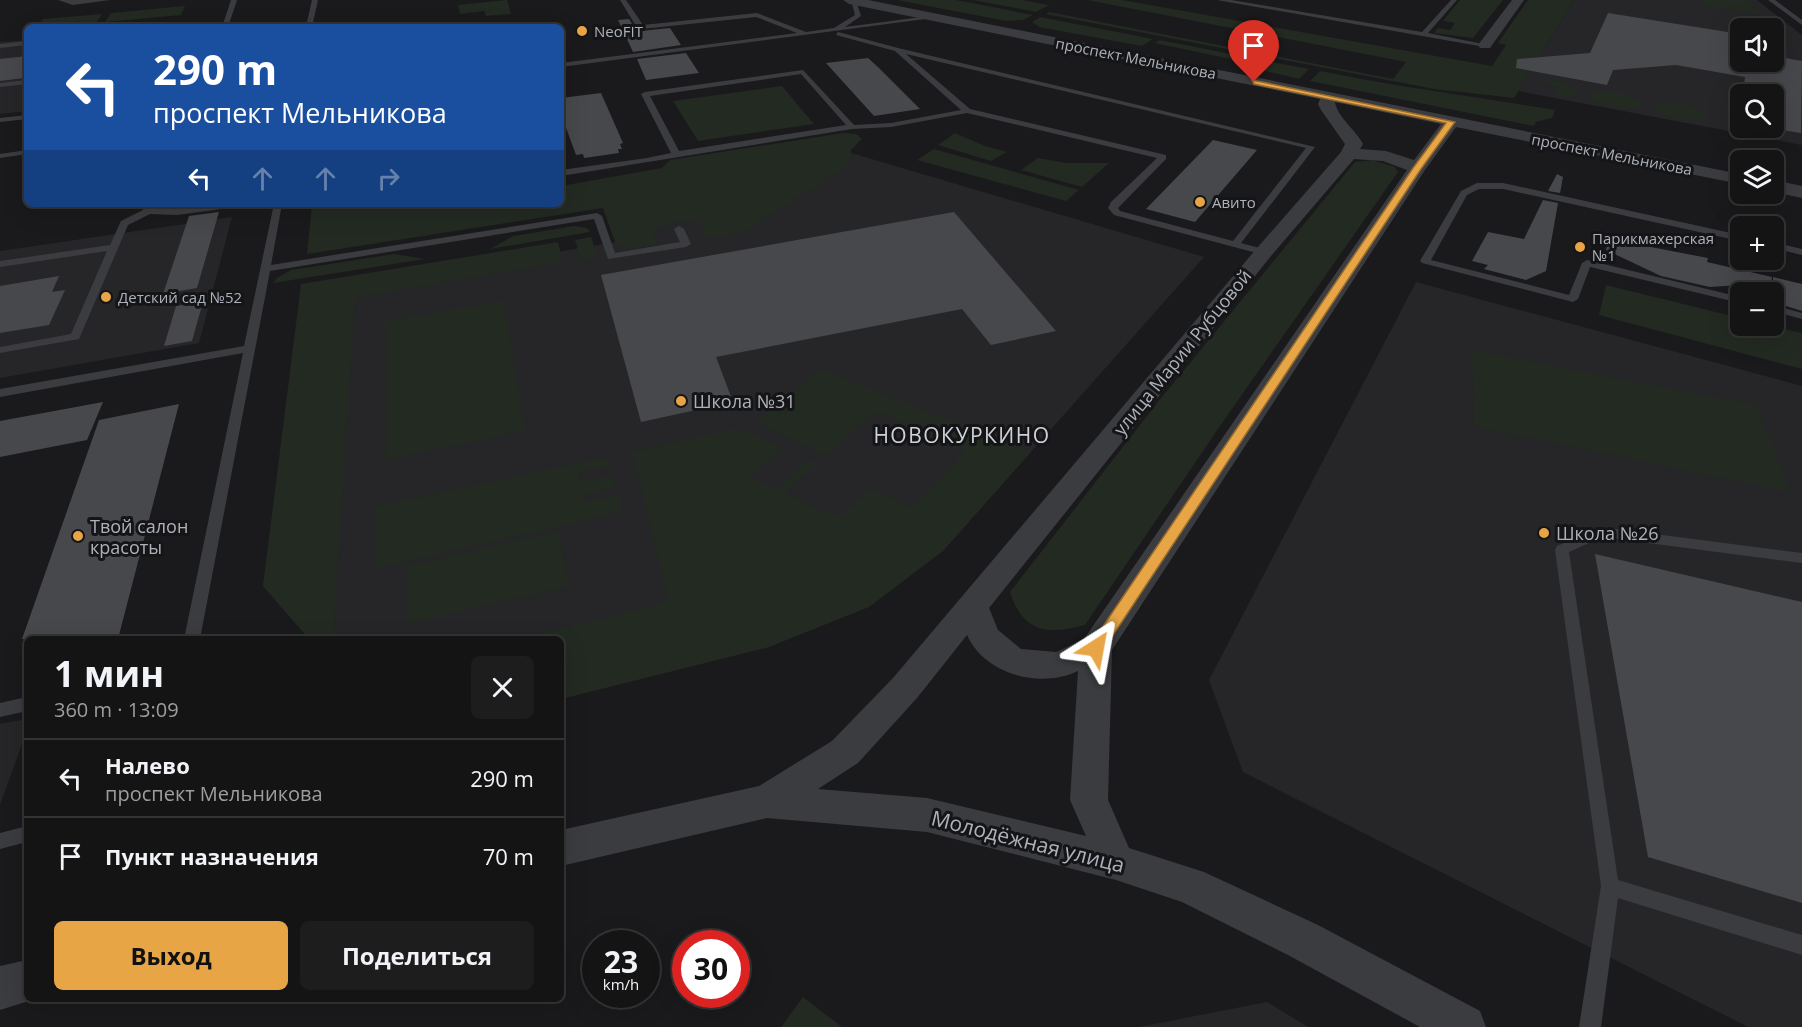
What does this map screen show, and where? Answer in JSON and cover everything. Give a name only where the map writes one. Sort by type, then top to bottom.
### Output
[{"type":"street","name":"проспект Мельникова","points":[[851,0],[1730,177]]},
{"type":"street","points":[[1485,45],[1518,0]]},
{"type":"street","points":[[1329,97],[1326,104],[1329,112],[1351,134],[1354,144],[1350,154],[1386,156],[1417,168]]},
{"type":"street","points":[[1116,862],[1089,800],[1096,648],[1417,168],[1451,122]]},
{"type":"street","name":"улица Марии Рубцовой","points":[[767,801],[845,752],[905,688],[1264,252],[1350,154]]},
{"type":"street","points":[[1784,188],[1802,192]]},
{"type":"street","points":[[973,606],[984,637],[1013,662],[1059,665],[1096,648]]},
{"type":"street","name":"Молодёжная улица","points":[[564,847],[767,801],[927,815],[1116,862],[1190,886],[1303,940],[1464,1027]]},
{"type":"street","points":[[0,988],[24,982]]},
{"type":"lane","points":[[61,0],[73,3],[107,0]]},
{"type":"lane","points":[[226,24],[234,0]]},
{"type":"lane","points":[[310,24],[315,0]]},
{"type":"lane","points":[[622,0],[638,26],[642,27],[758,15],[808,35]]},
{"type":"lane","points":[[829,32],[850,23],[858,16],[851,0]]},
{"type":"lane","points":[[1220,0],[1485,45]]},
{"type":"lane","points":[[1423,35],[1454,0]]},
{"type":"lane","points":[[1771,0],[1802,23]]},
{"type":"lane","points":[[564,65],[937,17]]},
{"type":"lane","points":[[829,32],[1311,147],[1235,244]]},
{"type":"lane","points":[[0,46],[24,43]]},
{"type":"lane","points":[[897,50],[967,111]]},
{"type":"lane","points":[[676,154],[645,94],[803,72],[852,128]]},
{"type":"lane","points":[[0,85],[24,82]]},
{"type":"lane","points":[[564,173],[852,128],[891,125],[967,111],[1163,157],[1114,204],[1113,208],[1117,213],[1264,252]]},
{"type":"lane","points":[[0,120],[24,117]]},
{"type":"lane","points":[[0,156],[24,153]]},
{"type":"lane","points":[[1730,236],[1503,186],[1477,186],[1464,193],[1425,261],[1573,299],[1587,263],[1730,298]]},
{"type":"lane","points":[[0,350],[75,337],[124,223],[146,207],[170,212],[211,207]]},
{"type":"lane","points":[[193,636],[277,207]]},
{"type":"lane","points":[[266,269],[597,216],[611,257],[686,244],[679,229]]},
{"type":"lane","points":[[0,264],[114,247]]},
{"type":"lane","points":[[1784,248],[1802,252]]},
{"type":"lane","points":[[1784,311],[1802,316]]},
{"type":"lane","points":[[0,393],[250,348]]},
{"type":"lane","points":[[1590,1027],[1610,886],[1562,550],[1601,532],[1802,558]]},
{"type":"lane","points":[[0,710],[24,705]]},
{"type":"lane","points":[[0,841],[24,835]]},
{"type":"lane","points":[[1610,886],[1802,945]]},
{"type":"shaded area","points":[[507,0],[511,14],[486,16],[484,11],[460,14],[458,5]]},
{"type":"shaded area","points":[[897,0],[956,0],[1033,15],[1023,20],[1006,21]]},
{"type":"shaded area","points":[[973,0],[1022,0],[1049,5],[1036,12]]},
{"type":"shaded area","points":[[1087,0],[1122,0],[1492,66],[1506,45],[1498,43],[1528,0],[1574,0],[1514,98],[1434,89],[1046,14],[1049,12],[1393,79],[1406,62]]},
{"type":"shaded area","points":[[1460,0],[1503,0],[1473,38],[1434,33],[1438,28],[1450,30],[1455,23],[1443,21]]},
{"type":"shaded area","points":[[1574,0],[1757,0],[1780,18],[1730,18],[1730,72],[1784,72],[1784,21],[1802,35],[1802,145],[1765,138],[1784,138],[1784,84],[1730,84],[1730,131],[1518,91]]},
{"type":"shaded area","points":[[1705,0],[1744,0],[1764,15],[1703,6]]},
{"type":"shaded area","points":[[185,6],[181,15],[105,22],[111,13]]},
{"type":"shaded area","points":[[102,14],[96,23],[39,24],[43,19]]},
{"type":"shaded area","points":[[1040,17],[1153,39],[1142,46],[1039,27],[1032,22]]},
{"type":"shaded area","points":[[24,40],[24,111],[0,114],[0,42]]},
{"type":"shaded area","points":[[1160,40],[1236,55],[1231,59],[1154,43]]},
{"type":"shaded area","points":[[1245,57],[1309,69],[1299,79],[1237,64]]},
{"type":"shaded area","points":[[1320,71],[1555,110],[1552,118],[1536,122],[1534,126],[1310,81]]},
{"type":"shaded area","points":[[1541,80],[1572,85],[1579,92],[1571,96],[1555,96],[1558,88]]},
{"type":"shaded area","points":[[782,86],[814,124],[698,141],[673,101]]},
{"type":"shaded area","points":[[1598,91],[1622,93],[1640,101],[1642,106],[1629,109],[1608,107],[1590,97],[1592,93]]},
{"type":"shaded area","points":[[1684,104],[1704,112],[1706,117],[1693,121],[1670,118],[1652,108],[1652,105]]},
{"type":"shaded area","points":[[843,133],[856,134],[862,139],[851,150],[850,165],[744,232],[706,238],[697,219],[665,224],[666,226],[652,229],[658,244],[626,248],[615,242],[603,208],[307,254],[312,207],[564,207],[564,185],[662,168],[670,160]]},
{"type":"shaded area","points":[[955,133],[985,146],[1007,152],[991,161],[938,145]]},
{"type":"shaded area","name":"Школа №31","points":[[814,142],[1204,257],[943,551],[769,647],[564,698],[564,636],[306,636],[263,586],[301,296],[633,239],[632,233]]},
{"type":"shaded area","points":[[934,149],[1079,190],[1066,201],[917,160]]},
{"type":"shaded area","points":[[1038,158],[1066,163],[1109,163],[1082,187],[1021,170]]},
{"type":"shaded area","points":[[1372,160],[1395,167],[1398,172],[1220,426],[1085,625],[1048,630],[1029,623],[1015,606],[1010,592],[1157,403],[1355,162]]},
{"type":"shaded area","name":"Детский сад №52","points":[[232,217],[199,343],[0,378],[0,251]]},
{"type":"shaded area","points":[[574,226],[587,228],[590,232],[490,249],[513,236]]},
{"type":"shaded area","points":[[591,237],[598,257],[581,260],[575,240]]},
{"type":"shaded area","points":[[558,242],[563,262],[355,298],[333,636],[306,636],[263,586],[301,284]]},
{"type":"shaded area","points":[[395,254],[425,259],[273,283],[291,270]]},
{"type":"shaded area","name":"Школа №26","points":[[1416,282],[1802,386],[1802,1027],[1748,1027],[1243,772],[1209,680]]},
{"type":"shaded area","points":[[1606,285],[1730,316],[1730,336],[1784,336],[1784,329],[1802,333],[1802,369],[1599,315]]},
{"type":"shaded area","points":[[504,300],[525,431],[386,460],[386,321]]},
{"type":"shaded area","points":[[1472,350],[1757,405],[1791,493],[1474,426]]},
{"type":"shaded area","points":[[821,369],[1030,453],[943,551],[869,607],[769,647],[564,698],[564,636],[531,636],[669,601],[632,452],[737,428],[783,448],[749,477],[775,489],[810,459],[817,464],[785,493],[839,518],[872,488],[911,507],[966,450],[877,411],[827,456],[757,422]]},
{"type":"shaded area","points":[[609,456],[611,466],[578,473],[580,482],[613,475],[616,487],[583,495],[584,502],[618,494],[622,512],[374,569],[375,507]]},
{"type":"shaded area","points":[[559,531],[569,586],[408,624],[408,566]]},
{"type":"shaded area","points":[[24,720],[24,738],[0,805],[0,724]]},
{"type":"shaded area","points":[[803,997],[842,1027],[781,1027]]},
{"type":"shaded area","points":[[1267,1002],[1308,1027],[1139,1027]]},
{"type":"building","points":[[1608,13],[1730,32],[1730,72],[1784,72],[1784,58],[1802,61],[1801,133],[1784,130],[1784,84],[1744,84],[1745,77],[1676,65],[1613,70],[1607,85],[1516,68],[1517,59],[1590,53]]},
{"type":"building","points":[[629,19],[634,27],[641,31],[670,28],[681,45],[633,52],[618,20]]},
{"type":"building","points":[[686,53],[699,73],[646,80],[637,59]]},
{"type":"building","points":[[24,56],[24,78],[0,81],[0,59]]},
{"type":"building","points":[[868,58],[920,109],[874,116],[826,63]]},
{"type":"building","points":[[601,93],[623,143],[620,144],[622,149],[618,149],[619,153],[584,158],[583,154],[576,155],[564,122],[564,98]]},
{"type":"building","points":[[1213,140],[1257,150],[1195,222],[1146,209]]},
{"type":"building","points":[[1557,174],[1563,177],[1560,193],[1548,191]]},
{"type":"building","points":[[1543,200],[1558,203],[1546,271],[1526,280],[1484,269],[1488,265],[1472,261],[1488,232],[1524,239]]},
{"type":"building","points":[[219,212],[197,288],[163,294],[189,216]]},
{"type":"building","points":[[954,212],[1056,331],[991,345],[962,309],[716,357],[733,402],[641,422],[601,275]]},
{"type":"building","points":[[1609,239],[1708,258],[1707,262],[1730,267],[1730,270],[1742,270],[1772,277],[1771,282],[1730,282],[1730,286],[1710,287],[1661,276],[1606,250]]},
{"type":"building","points":[[59,276],[52,292],[65,290],[49,325],[0,333],[0,286]]},
{"type":"building","points":[[1773,277],[1802,284],[1802,311],[1784,305],[1784,282],[1773,282]]},
{"type":"building","points":[[203,302],[192,341],[164,346],[176,306]]},
{"type":"building","points":[[103,402],[87,440],[0,457],[0,421]]},
{"type":"building","points":[[179,404],[119,636],[24,636],[22,639],[99,420]]},
{"type":"building","points":[[1595,554],[1802,602],[1802,903],[1648,857]]},
{"type":"place","name":"NeoFIT","points":[[582,31]]},
{"type":"place","name":"Авито","points":[[1200,202]]},
{"type":"place","name":"Парикмахерская №1","points":[[1580,247]]},
{"type":"place","name":"Детский сад №52","points":[[106,297]]},
{"type":"place","name":"Школа №31","points":[[681,401]]},
{"type":"place","name":"Школа №26","points":[[1544,533]]},
{"type":"place","name":"Твой салон красоты","points":[[78,536]]},
{"type":"district","name":"НОВОКУРКИНО","points":[[962,435]]},
{"type":"route","points":[[1096,648],[1417,168],[1451,122],[1254,82]]}]
